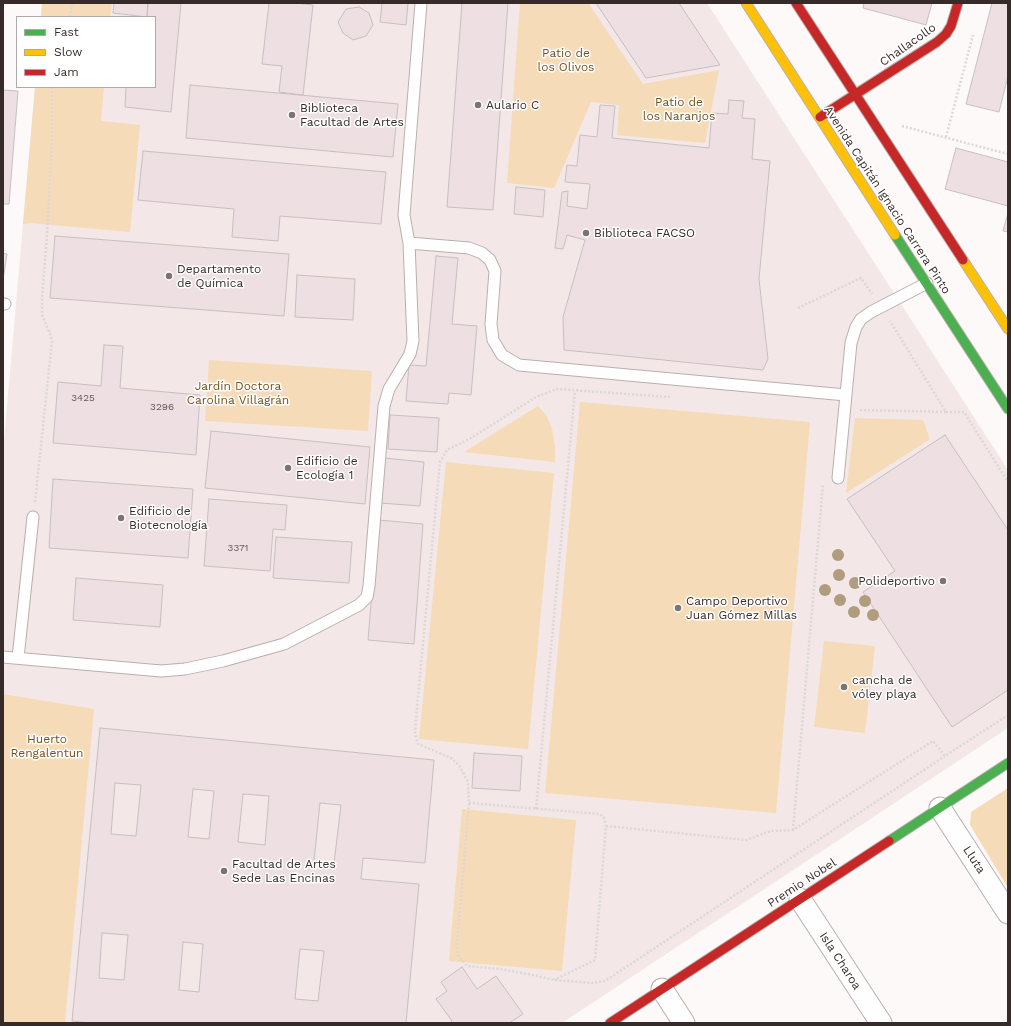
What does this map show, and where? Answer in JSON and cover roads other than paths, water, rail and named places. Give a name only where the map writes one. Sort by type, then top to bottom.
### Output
[{"type":"street","name":"Avenida Capitán Ignacio Carrera Pinto","points":[[746,3],[1008,409]]},
{"type":"street","points":[[796,3],[1008,329]]},
{"type":"street","name":"Challacollo","points":[[820,117],[937,42],[946,34],[951,26],[958,3]]},
{"type":"street","name":"Premio Nobel","points":[[610,1023],[1008,763]]},
{"type":"street","name":"Lluta","points":[[940,808],[1008,913]]},
{"type":"street","name":"Isla Charoa","points":[[800,899],[881,1023]]},
{"type":"street","points":[[662,989],[684,1023]]},
{"type":"lane","points":[[3,657],[161,671],[185,670],[284,644],[359,606],[367,597],[384,406],[389,389],[410,354],[413,341],[409,243],[404,216],[421,3]]},
{"type":"lane","points":[[409,243],[469,248],[482,253],[490,260],[495,271],[491,324],[493,340],[502,355],[519,365],[846,394]]},
{"type":"lane","points":[[838,478],[851,343],[856,327],[861,319],[926,283]]},
{"type":"lane","points":[[18,658],[33,517]]},
{"type":"place","name":"Aulario C","points":[[478,105]]},
{"type":"place","name":"Biblioteca Facultad de Artes","points":[[292,115]]},
{"type":"place","name":"Biblioteca FACSO","points":[[586,233]]},
{"type":"place","name":"Departamento de Química","points":[[169,276]]},
{"type":"place","name":"Edificio de Ecología 1","points":[[288,468]]},
{"type":"place","name":"Edificio de Biotecnología","points":[[121,518]]},
{"type":"place","name":"Polideportivo","points":[[943,581]]},
{"type":"place","name":"Campo Deportivo Juan Gómez Millas","points":[[678,608]]},
{"type":"place","name":"cancha de vóley playa","points":[[844,687]]},
{"type":"place","name":"Facultad de Artes Sede Las Encinas","points":[[224,871]]},
{"type":"park label","name":"Patio de los Olivos","points":[[566,60]]},
{"type":"park label","name":"Patio de los Naranjos","points":[[679,109]]},
{"type":"park label","name":"Jardín Doctora Carolina Villagrán","points":[[238,393]]},
{"type":"park label","name":"Huerto Rengalentun","points":[[47,746]]}]
